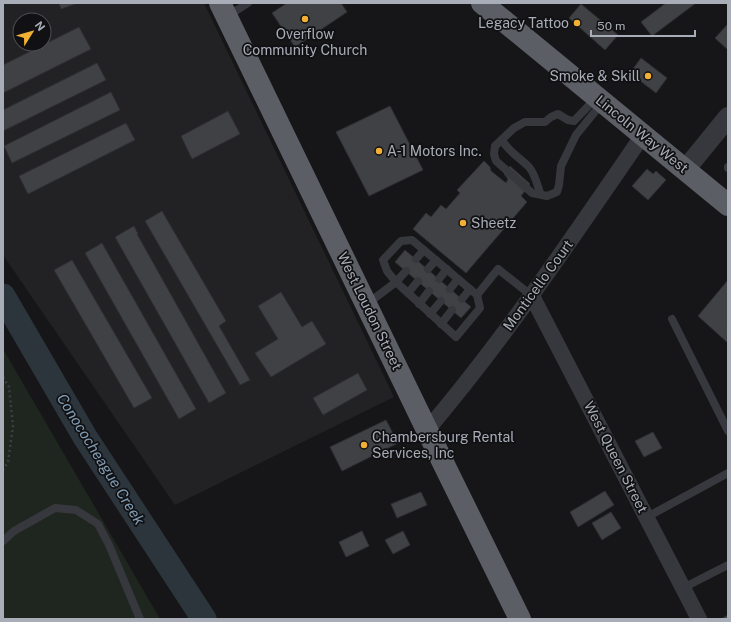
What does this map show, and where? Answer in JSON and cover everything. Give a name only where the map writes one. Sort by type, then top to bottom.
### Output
[{"type":"highway","name":"Lincoln Way West","points":[[482,3],[728,205]]},
{"type":"highway","name":"West Loudon Street","points":[[223,10],[520,619]]},
{"type":"street","points":[[685,170],[728,117]]},
{"type":"street","name":"Monticello Court","points":[[427,430],[532,296],[643,135]]},
{"type":"street","name":"West Queen Street","points":[[532,296],[699,619]]},
{"type":"lane","points":[[223,10],[248,3]]},
{"type":"lane","points":[[600,100],[576,135],[561,166],[557,192],[547,196],[532,192],[496,161],[494,154],[495,146],[514,128],[525,122],[545,122],[550,117],[558,114],[568,120],[574,121],[600,100]]},
{"type":"lane","points":[[502,140],[505,146],[529,167],[533,173],[540,193]]},
{"type":"lane","points":[[412,240],[436,260],[477,295],[480,308],[456,337],[396,282],[387,271],[383,260],[401,241],[412,240]]},
{"type":"lane","points":[[416,259],[424,250]]},
{"type":"lane","points":[[428,269],[436,260]]},
{"type":"lane","points":[[439,279],[447,269]]},
{"type":"lane","points":[[477,295],[498,269],[532,296]]},
{"type":"lane","points":[[367,304],[396,282],[406,271]]},
{"type":"lane","points":[[450,289],[458,279]]},
{"type":"lane","points":[[408,293],[418,281]]},
{"type":"lane","points":[[462,299],[470,289]]},
{"type":"lane","points":[[419,304],[429,291]]},
{"type":"lane","points":[[430,314],[441,301]]},
{"type":"lane","points":[[441,324],[452,310]]},
{"type":"lane","points":[[672,319],[728,431]]},
{"type":"lane","points":[[647,517],[728,473]]},
{"type":"lane","points":[[3,541],[14,531],[55,508],[76,510],[98,524],[109,545],[140,619]]},
{"type":"lane","points":[[683,588],[728,565]]},
{"type":"path","points":[[3,377],[9,387],[13,426],[8,462],[3,470]]},
{"type":"shaded area","points":[[3,3],[204,3],[394,397],[175,505],[3,255]]},
{"type":"shaded area","points":[[3,349],[160,619],[3,619]]},
{"type":"building","points":[[59,3],[78,3],[61,9]]},
{"type":"building","name":"Overflow Community Church","points":[[287,3],[341,3],[347,12],[295,47],[272,13]]},
{"type":"building","points":[[666,3],[696,3],[652,36],[641,22]]},
{"type":"building","points":[[581,4],[618,35],[605,50],[569,18]]},
{"type":"building","points":[[728,24],[728,50],[715,38]]},
{"type":"building","points":[[79,27],[91,49],[3,93],[3,65],[29,52],[52,52],[52,40]]},
{"type":"building","name":"Smoke & Skill","points":[[641,58],[667,78],[656,93],[630,73]]},
{"type":"building","points":[[97,63],[106,80],[3,131],[3,110]]},
{"type":"building","points":[[111,92],[120,110],[12,163],[4,146]]},
{"type":"building","name":"A-1 Motors Inc.","points":[[390,106],[423,170],[369,196],[336,132]]},
{"type":"building","points":[[228,111],[240,134],[192,159],[181,136]]},
{"type":"building","points":[[126,123],[135,140],[28,194],[19,176]]},
{"type":"building","name":"Sheetz","points":[[484,161],[490,167],[491,171],[506,183],[508,179],[504,174],[510,166],[530,184],[521,196],[527,202],[466,273],[413,229],[426,213],[431,217],[441,205],[446,209],[460,193],[457,190]]},
{"type":"building","points":[[647,169],[653,174],[656,171],[666,180],[648,200],[632,186]]},
{"type":"building","points":[[162,211],[226,321],[219,326],[250,380],[240,385],[145,221]]},
{"type":"building","points":[[134,226],[137,234],[226,393],[209,403],[115,237]]},
{"type":"building","points":[[102,243],[196,409],[179,419],[85,253]]},
{"type":"building","points":[[405,250],[471,307],[461,318],[395,262]]},
{"type":"building","points":[[72,260],[152,398],[134,408],[54,270]]},
{"type":"building","points":[[728,280],[728,343],[698,316]]},
{"type":"building","points":[[281,292],[302,327],[312,321],[326,344],[271,377],[255,353],[278,339],[258,306]]},
{"type":"building","points":[[358,373],[367,390],[323,415],[313,398]]},
{"type":"building","name":"Chambersburg Rental Services, Inc","points":[[386,420],[398,443],[342,471],[330,447]]},
{"type":"building","points":[[653,432],[662,448],[644,457],[635,441]]},
{"type":"building","points":[[605,491],[614,505],[578,527],[570,512]]},
{"type":"building","points":[[421,492],[427,505],[397,518],[391,504]]},
{"type":"building","points":[[611,512],[621,528],[602,540],[592,523]]},
{"type":"building","points":[[362,531],[369,546],[346,557],[339,542]]},
{"type":"building","points":[[403,531],[410,545],[393,554],[385,540]]},
{"type":"building","points":[[728,615],[728,619],[721,619]]},
{"type":"waterway","name":"Conococheague Creek","points":[[3,296],[85,437],[204,619]]},
{"type":"place","name":"Overflow Community Church","points":[[305,19]]},
{"type":"place","name":"Legacy Tattoo","points":[[577,23]]},
{"type":"place","name":"Smoke & Skill","points":[[648,76]]},
{"type":"place","name":"A-1 Motors Inc.","points":[[379,151]]},
{"type":"place","name":"Sheetz","points":[[463,223]]},
{"type":"place","name":"Chambersburg Rental Services, Inc","points":[[364,445]]}]
